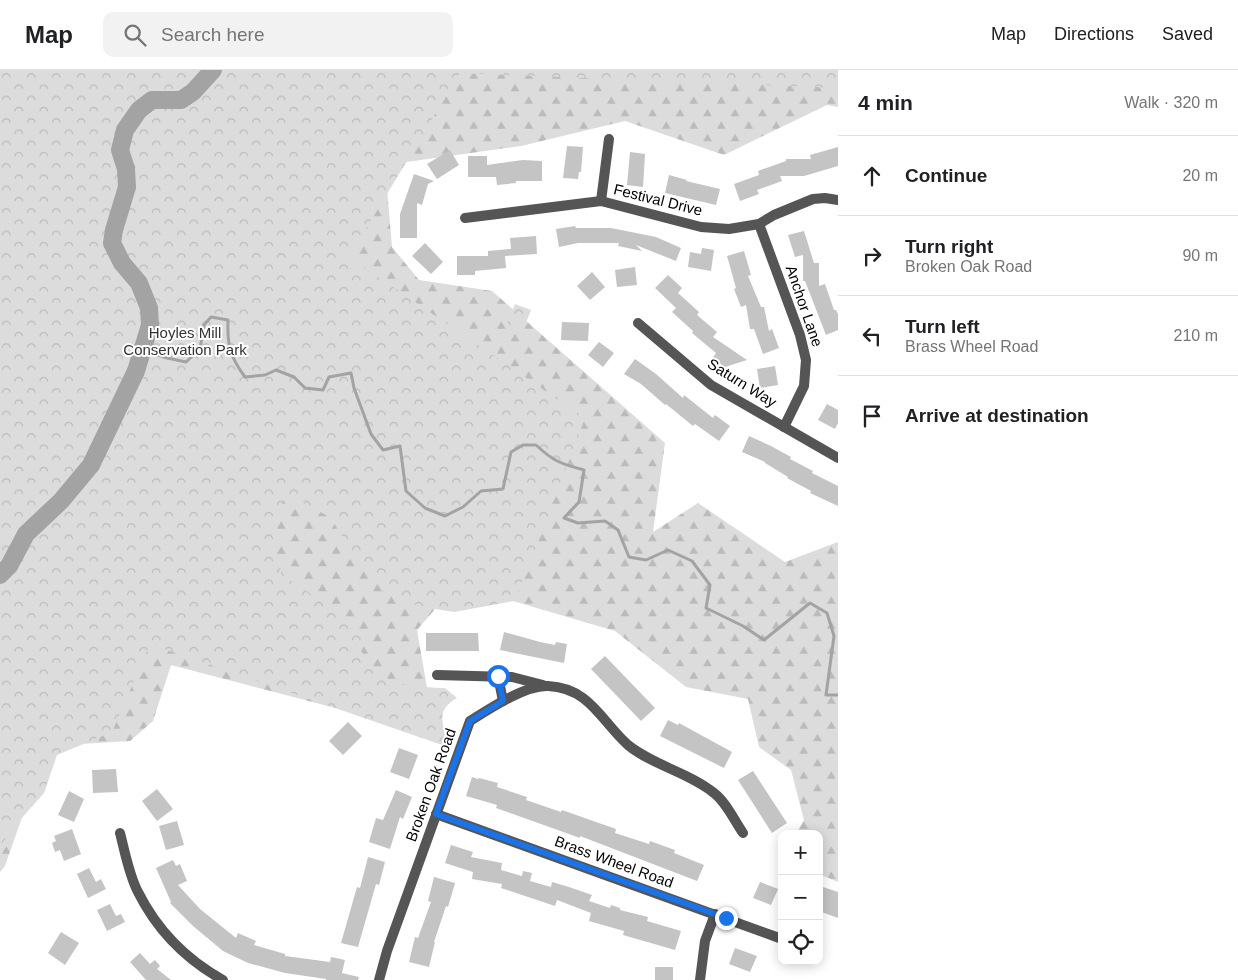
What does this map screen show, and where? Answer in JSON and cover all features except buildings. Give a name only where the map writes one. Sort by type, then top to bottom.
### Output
[{"type":"street","points":[[601,201],[610,139]]},
{"type":"street","name":"Festival Drive","points":[[465,218],[601,201],[701,227],[728,229],[759,224],[774,215],[813,199],[838,200]]},
{"type":"street","name":"Anchor Lane","points":[[759,224],[800,334],[806,360],[804,386],[784,426]]},
{"type":"street","name":"Saturn Way","points":[[638,323],[711,385],[838,458]]},
{"type":"street","points":[[437,675],[512,677],[546,686]]},
{"type":"street","points":[[498,676],[503,701]]},
{"type":"street","name":"Broken Oak Road","points":[[379,980],[470,721],[503,701],[535,688],[546,686],[576,692],[587,700],[628,744],[651,759],[716,794],[743,833]]},
{"type":"street","name":"Brass Wheel Road","points":[[436,814],[778,938]]},
{"type":"street","points":[[120,833],[137,891],[155,920],[177,947],[209,972],[223,980]]},
{"type":"street","points":[[700,980],[705,941],[715,914]]},
{"type":"green space","name":"Hoyles Mill Conservation Park","points":[[0,70],[838,70],[838,107],[827,105],[724,155],[625,121],[521,146],[385,165],[392,247],[419,280],[492,291],[665,443],[653,532],[698,503],[785,562],[838,542],[838,882],[823,876],[823,830],[798,830],[804,820],[791,770],[759,747],[748,699],[686,687],[615,631],[483,592],[449,593],[417,630],[435,734],[171,665],[153,721],[130,741],[47,746],[5,866],[0,872]]},
{"type":"green space","name":"Hoyles Mill Conservation Park","points":[[0,70],[838,70],[838,88],[460,73],[349,257],[585,418],[529,566],[514,601],[454,612],[429,608],[409,603],[384,592],[355,558],[331,518],[289,494],[282,503],[275,523],[275,544],[282,575],[339,612],[365,638],[361,651],[380,673],[388,679],[407,685],[445,688],[457,698],[449,703],[443,714],[445,746],[150,644],[112,732],[57,755],[44,793],[0,846]]},
{"type":"green space","points":[[515,304],[531,310],[523,330],[507,324]]},
{"type":"waterway","points":[[0,575],[9,566],[26,534],[61,501],[91,465],[136,371],[150,325],[149,308],[139,283],[122,263],[112,243],[127,187],[126,169],[120,150],[125,130],[139,110],[152,100],[181,100],[193,92],[213,70]]},
{"type":"waterway","points":[[142,350],[186,362],[200,349],[204,325],[211,317],[228,320],[230,350],[245,377],[265,375],[276,370],[294,377],[305,388],[323,390],[329,377],[351,373],[354,388],[371,434],[383,450],[400,446],[406,491],[425,508],[445,516],[463,507],[481,491],[503,489],[511,452],[523,445],[536,445],[547,455],[558,461],[584,470],[579,502],[564,518],[578,523],[605,521],[618,530],[629,557],[646,560],[668,550],[692,561],[710,585],[706,608],[743,626],[764,640],[810,603],[827,613],[834,636],[826,695],[838,695]]},
{"type":"route","points":[[498,676],[503,701],[470,721],[436,814],[726,918]]}]
